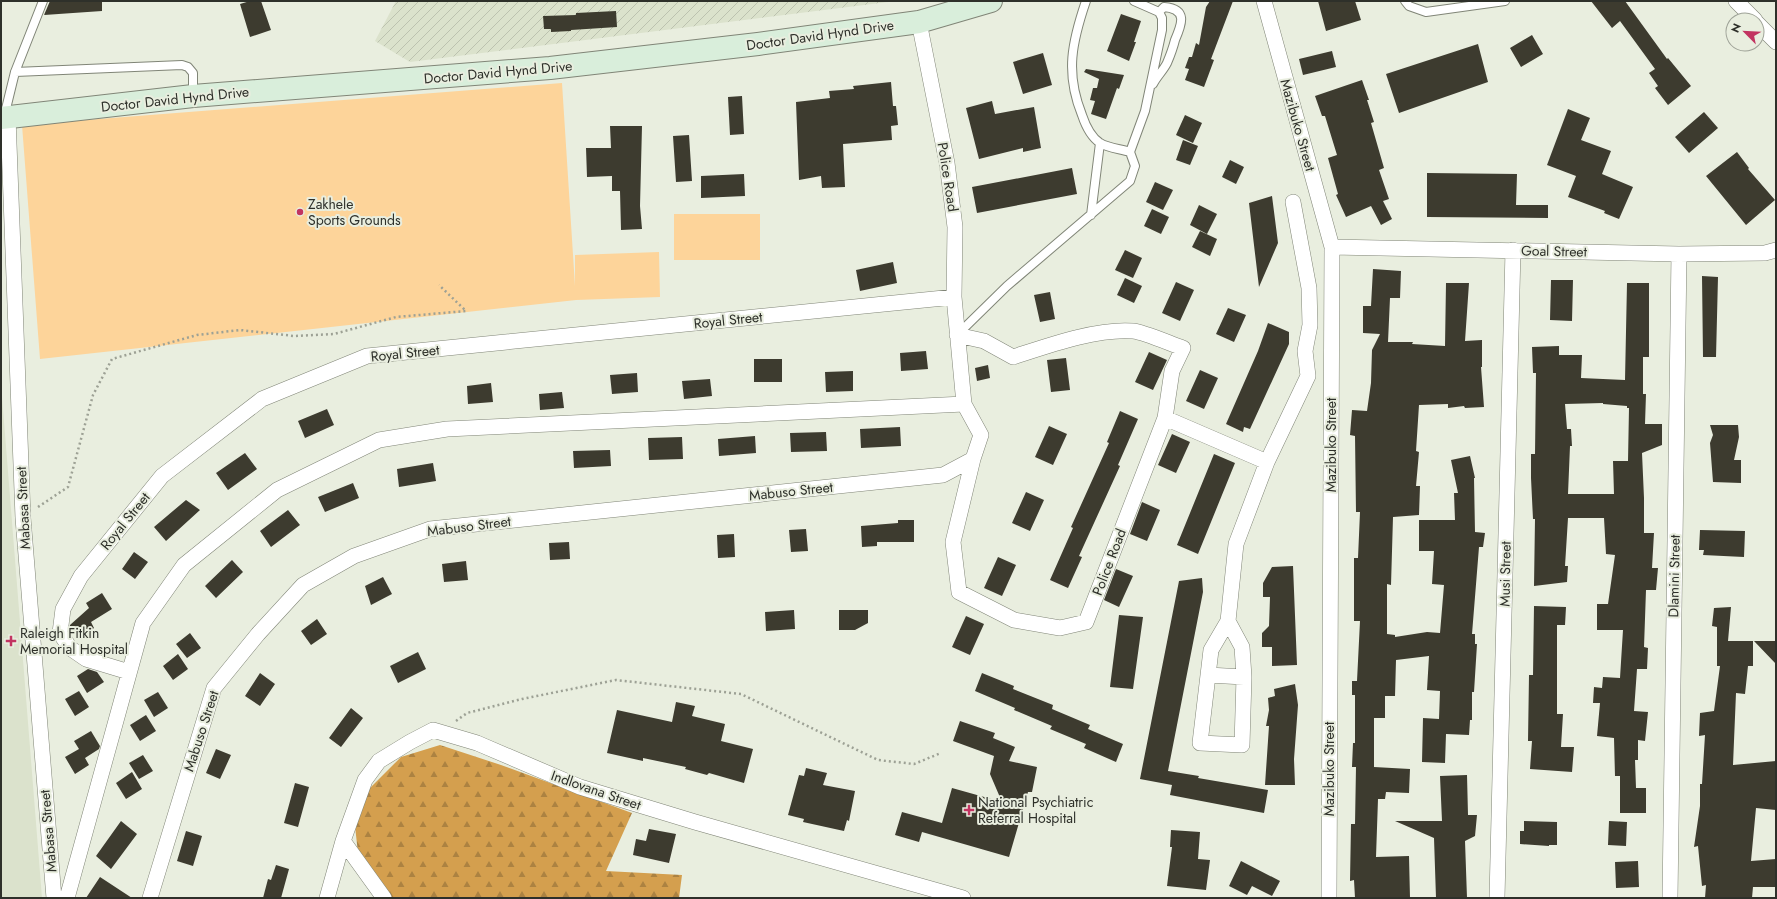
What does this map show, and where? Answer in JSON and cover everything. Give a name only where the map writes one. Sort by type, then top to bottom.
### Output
[{"type":"main road","name":"Doctor David Hynd Drive","points":[[4,118],[193,96],[550,68],[758,44],[918,22],[991,1]]},
{"type":"street","name":"Mazibuko Street","points":[[1264,1],[1332,246],[1329,898]]},
{"type":"street","points":[[1736,1],[1746,12]]},
{"type":"street","name":"Police Road","points":[[918,22],[947,163],[955,226],[954,297],[957,335],[964,404],[981,435],[973,459],[953,542],[959,592],[1014,620],[1060,628],[1086,622],[1165,418],[1172,371],[1183,348],[1134,331],[1106,333],[1078,338],[1013,357],[984,341],[957,335]]},
{"type":"street","points":[[1765,30],[1776,42]]},
{"type":"street","name":"Mabasa Street","points":[[4,118],[23,518],[54,898]]},
{"type":"street","points":[[1228,621],[1242,646],[1244,677],[1242,745],[1200,743],[1210,650],[1228,621],[1236,544],[1266,462],[1308,376],[1305,351],[1310,325],[1308,288],[1293,202]]},
{"type":"street","name":"Goal Street","points":[[1332,246],[1679,254],[1765,253],[1776,250]]},
{"type":"street","name":"Musi Street","points":[[1497,898],[1513,250]]},
{"type":"street","name":"Dlamini Street","points":[[1670,898],[1679,254]]},
{"type":"street","name":"Royal Street","points":[[130,672],[86,658],[70,648],[60,633],[63,609],[81,576],[162,476],[262,399],[367,356],[954,297]]},
{"type":"street","points":[[67,898],[143,623],[184,565],[277,490],[379,440],[447,429],[964,404]]},
{"type":"street","points":[[1165,418],[1266,462]]},
{"type":"street","name":"Mabuso Street","points":[[150,898],[214,688],[258,634],[303,585],[354,556],[430,529],[943,475],[973,459]]},
{"type":"street","points":[[1208,675],[1244,677]]},
{"type":"street","name":"Indlovana Street","points":[[327,898],[343,841],[365,780],[379,761],[432,730],[477,743],[580,787],[694,822],[963,898]]},
{"type":"street","points":[[343,841],[384,898]]},
{"type":"lane","points":[[4,118],[15,72],[43,1]]},
{"type":"lane","points":[[1086,1],[1076,31],[1071,68],[1076,101],[1085,125],[1100,143],[1130,152]]},
{"type":"lane","points":[[957,335],[1007,286],[1130,181],[1135,166],[1130,152],[1145,111],[1162,30],[1162,18],[1159,12],[1134,1]]},
{"type":"lane","points":[[1405,1],[1409,6],[1426,12],[1505,1]]},
{"type":"lane","points":[[1147,98],[1157,76],[1166,65],[1182,22],[1180,13],[1174,7],[1164,7],[1159,12]]},
{"type":"lane","points":[[15,72],[182,65],[188,67],[193,73],[193,96]]},
{"type":"lane","points":[[1091,215],[1100,143]]},
{"type":"path","points":[[23,518],[68,487],[93,395],[112,359],[198,335],[240,330],[294,336],[334,334],[396,317],[466,311],[439,285]]},
{"type":"path","points":[[439,732],[467,713],[522,699],[616,680],[741,694],[878,760],[914,764],[941,753]]},
{"type":"shaded area","points":[[396,1],[896,1],[410,62],[375,41]]},
{"type":"shaded area","name":"Zakhele Sports Grounds","points":[[562,83],[575,286],[575,255],[659,252],[660,297],[576,300],[40,359],[22,125]]},
{"type":"shaded area","points":[[674,214],[760,214],[760,260],[674,260]]},
{"type":"shaded area","name":"Raleigh Fitkin Memorial Hospital","points":[[1,384],[42,898],[1,898]]},
{"type":"green space","points":[[440,745],[501,765],[632,813],[606,871],[682,875],[679,898],[387,898],[359,862],[355,826],[370,788],[401,757]]},
{"type":"building","points":[[50,1],[102,1],[102,11],[44,15]]},
{"type":"building","points":[[250,1],[261,1],[271,30],[250,37],[240,4]]},
{"type":"building","points":[[1210,1],[1233,1],[1211,59],[1214,60],[1204,87],[1185,80],[1189,69],[1185,68],[1189,57],[1192,57],[1196,43],[1199,45],[1206,7]]},
{"type":"building","points":[[1318,1],[1355,1],[1361,20],[1326,31]]},
{"type":"building","points":[[1591,1],[1625,1],[1667,59],[1668,58],[1691,86],[1668,105],[1655,88],[1658,86],[1649,73],[1655,69],[1620,21],[1612,28]]},
{"type":"building","points":[[616,11],[617,27],[551,32],[551,29],[544,29],[543,16],[576,15],[576,13]]},
{"type":"building","points":[[1121,14],[1141,21],[1134,42],[1136,42],[1129,61],[1107,51]]},
{"type":"building","points":[[1532,35],[1543,54],[1521,67],[1510,48]]},
{"type":"building","points":[[1478,44],[1488,82],[1399,113],[1386,74]]},
{"type":"building","points":[[1332,51],[1336,67],[1303,75],[1299,59]]},
{"type":"building","points":[[1043,53],[1052,85],[1023,94],[1013,62]]},
{"type":"building","points":[[1086,69],[1124,75],[1119,89],[1117,88],[1106,119],[1091,114],[1095,101],[1090,100],[1093,88],[1097,88],[1099,79],[1084,72]]},
{"type":"building","points":[[1362,80],[1369,100],[1367,100],[1374,122],[1371,123],[1384,168],[1379,170],[1389,199],[1383,201],[1392,219],[1381,225],[1371,206],[1346,217],[1336,195],[1338,194],[1328,158],[1337,155],[1325,116],[1322,116],[1315,96]]},
{"type":"building","points":[[891,82],[893,106],[896,106],[898,125],[891,126],[892,140],[843,144],[845,187],[822,188],[821,176],[799,180],[796,102],[830,98],[829,91],[854,89],[853,86]]},
{"type":"building","points":[[742,96],[744,134],[730,135],[728,97]]},
{"type":"building","points":[[992,101],[995,114],[1034,107],[1041,148],[1023,152],[1023,148],[979,159],[966,108]]},
{"type":"building","points":[[1568,109],[1590,118],[1581,140],[1611,151],[1602,174],[1633,187],[1619,219],[1604,213],[1605,211],[1568,197],[1576,176],[1547,165]]},
{"type":"building","points":[[1704,112],[1718,128],[1689,153],[1675,137]]},
{"type":"building","points":[[1185,115],[1202,123],[1193,143],[1176,135]]},
{"type":"building","points":[[610,126],[642,126],[640,206],[642,229],[621,230],[620,191],[612,191],[612,176],[587,177],[586,148],[611,148]]},
{"type":"building","points":[[689,135],[692,181],[676,182],[673,136]]},
{"type":"building","points":[[1183,140],[1198,146],[1190,165],[1176,160]]},
{"type":"building","points":[[1737,152],[1749,168],[1748,169],[1775,200],[1746,225],[1706,176]]},
{"type":"building","points":[[1230,160],[1244,167],[1236,184],[1222,177]]},
{"type":"building","points":[[1072,168],[1077,194],[977,213],[972,187]]},
{"type":"building","points":[[1427,173],[1517,174],[1516,205],[1548,205],[1548,218],[1427,217]]},
{"type":"building","points":[[744,174],[745,196],[701,198],[701,176]]},
{"type":"building","points":[[1155,182],[1173,190],[1163,210],[1146,202]]},
{"type":"building","points":[[1272,196],[1278,243],[1259,287],[1249,203]]},
{"type":"building","points":[[1199,205],[1217,214],[1207,234],[1190,225]]},
{"type":"building","points":[[1152,209],[1169,217],[1161,234],[1144,226]]},
{"type":"building","points":[[1200,231],[1217,239],[1210,256],[1192,247]]},
{"type":"building","points":[[1125,250],[1142,258],[1133,278],[1115,270]]},
{"type":"building","points":[[893,262],[897,283],[860,291],[856,270]]},
{"type":"building","points":[[1373,269],[1401,271],[1400,298],[1390,298],[1388,342],[1413,342],[1412,344],[1445,346],[1446,283],[1469,283],[1465,341],[1482,340],[1481,367],[1484,407],[1465,408],[1464,406],[1448,408],[1448,404],[1419,405],[1416,451],[1419,452],[1416,486],[1420,486],[1419,515],[1393,517],[1391,585],[1387,584],[1387,634],[1395,635],[1395,637],[1427,632],[1440,633],[1444,585],[1432,584],[1434,551],[1419,551],[1419,520],[1455,520],[1454,493],[1458,493],[1451,460],[1470,456],[1475,478],[1475,532],[1485,533],[1483,547],[1479,547],[1472,634],[1475,634],[1475,644],[1477,644],[1474,692],[1472,692],[1472,720],[1470,720],[1469,735],[1446,734],[1445,763],[1422,762],[1423,718],[1439,719],[1440,691],[1427,690],[1429,656],[1396,660],[1395,696],[1385,696],[1385,718],[1374,718],[1374,767],[1410,769],[1409,793],[1386,792],[1385,799],[1378,799],[1376,857],[1409,856],[1410,898],[1355,898],[1354,880],[1350,881],[1351,824],[1355,824],[1356,767],[1352,767],[1353,743],[1355,743],[1355,695],[1352,695],[1352,681],[1357,681],[1360,621],[1354,621],[1354,558],[1358,558],[1360,512],[1356,512],[1355,436],[1350,435],[1352,410],[1367,411],[1371,383],[1372,350],[1380,334],[1363,333],[1363,306],[1371,306]]},
{"type":"building","points":[[1702,276],[1718,277],[1716,357],[1703,357]]},
{"type":"building","points":[[1125,278],[1142,286],[1134,303],[1117,295]]},
{"type":"building","points":[[1551,280],[1573,280],[1572,321],[1550,320]]},
{"type":"building","points":[[1176,282],[1194,290],[1180,321],[1162,313]]},
{"type":"building","points":[[1627,283],[1649,283],[1649,357],[1643,357],[1643,394],[1646,394],[1645,424],[1662,424],[1662,445],[1642,453],[1644,533],[1654,533],[1652,568],[1658,568],[1656,590],[1646,590],[1644,647],[1648,648],[1647,669],[1637,669],[1634,711],[1648,712],[1645,741],[1638,740],[1638,760],[1635,760],[1636,788],[1646,788],[1646,813],[1620,813],[1620,776],[1615,776],[1614,738],[1597,736],[1600,703],[1593,703],[1594,687],[1602,688],[1603,677],[1620,678],[1623,630],[1597,630],[1597,604],[1608,604],[1615,555],[1606,554],[1604,518],[1568,518],[1565,566],[1568,566],[1567,582],[1534,586],[1535,519],[1533,519],[1531,454],[1535,454],[1536,373],[1533,373],[1532,347],[1559,346],[1559,355],[1582,355],[1581,378],[1625,380]],"holes":[[[1565,404],[1603,404],[1627,406],[1627,408],[1629,408],[1628,461],[1613,461],[1614,494],[1568,494],[1570,446],[1572,446],[1571,429],[1567,429]]]},
{"type":"building","points":[[1050,292],[1055,319],[1040,322],[1034,295]]},
{"type":"building","points":[[1228,308],[1246,315],[1234,342],[1216,334]]},
{"type":"building","points":[[1268,323],[1289,332],[1289,344],[1250,429],[1244,427],[1243,432],[1226,424],[1258,351]]},
{"type":"building","points":[[926,351],[928,369],[901,371],[900,353]]},
{"type":"building","points":[[1149,352],[1167,360],[1153,390],[1135,382]]},
{"type":"building","points":[[1066,358],[1070,390],[1051,392],[1047,360]]},
{"type":"building","points":[[754,359],[782,359],[782,382],[754,382]]},
{"type":"building","points":[[988,365],[990,378],[977,381],[975,368]]},
{"type":"building","points":[[1200,370],[1218,378],[1204,409],[1186,401]]},
{"type":"building","points":[[853,371],[853,391],[826,392],[825,372]]},
{"type":"building","points":[[637,373],[638,392],[612,394],[610,375]]},
{"type":"building","points":[[710,379],[712,396],[684,399],[682,381]]},
{"type":"building","points":[[491,383],[493,402],[468,404],[467,386]]},
{"type":"building","points":[[562,392],[564,408],[540,410],[539,394]]},
{"type":"building","points":[[327,409],[334,425],[305,438],[298,421]]},
{"type":"building","points":[[1120,411],[1138,419],[1118,465],[1120,466],[1079,556],[1082,557],[1068,588],[1050,580],[1073,528],[1071,527],[1109,443],[1107,442]]},
{"type":"building","points":[[1710,425],[1738,425],[1739,437],[1734,460],[1741,460],[1741,483],[1713,482],[1710,443],[1713,435]]},
{"type":"building","points":[[1049,426],[1067,434],[1053,465],[1035,457]]},
{"type":"building","points":[[900,427],[901,446],[861,448],[860,429]]},
{"type":"building","points":[[826,432],[827,451],[791,452],[790,433]]},
{"type":"building","points":[[1172,434],[1190,442],[1176,473],[1158,465]]},
{"type":"building","points":[[755,436],[756,453],[719,456],[718,439]]},
{"type":"building","points":[[682,437],[683,459],[649,460],[648,438]]},
{"type":"building","points":[[610,450],[611,466],[574,468],[573,451]]},
{"type":"building","points":[[245,453],[257,469],[228,490],[216,473]]},
{"type":"building","points":[[1214,454],[1235,463],[1198,554],[1177,545]]},
{"type":"building","points":[[433,463],[436,481],[399,487],[397,469]]},
{"type":"building","points":[[353,483],[359,498],[325,512],[318,497]]},
{"type":"building","points":[[1026,492],[1044,500],[1030,531],[1012,523]]},
{"type":"building","points":[[186,500],[200,510],[166,541],[154,527]]},
{"type":"building","points":[[1142,502],[1160,510],[1147,541],[1130,534]]},
{"type":"building","points":[[288,510],[300,525],[271,547],[260,531]]},
{"type":"building","points":[[898,520],[914,520],[914,542],[877,542],[877,546],[862,547],[861,526],[898,523]]},
{"type":"building","points":[[806,529],[808,551],[791,552],[789,530]]},
{"type":"building","points":[[1700,530],[1745,531],[1744,557],[1703,555],[1704,550],[1699,550]]},
{"type":"building","points":[[734,534],[735,557],[718,558],[717,535]]},
{"type":"building","points":[[569,542],[570,559],[550,560],[549,543]]},
{"type":"building","points":[[134,552],[148,562],[135,579],[122,569]]},
{"type":"building","points":[[998,557],[1016,565],[1002,596],[984,588]]},
{"type":"building","points":[[232,560],[243,572],[216,598],[205,586]]},
{"type":"building","points":[[466,561],[468,580],[444,582],[442,564]]},
{"type":"building","points":[[1293,566],[1297,665],[1272,666],[1272,647],[1262,647],[1262,633],[1269,626],[1270,597],[1263,597],[1263,583],[1272,567]]},
{"type":"building","points":[[1116,569],[1133,576],[1119,607],[1104,600]]},
{"type":"building","points":[[383,577],[392,594],[371,605],[365,586]]},
{"type":"building","points":[[1202,578],[1203,592],[1168,771],[1199,776],[1198,778],[1268,790],[1264,813],[1170,795],[1172,785],[1140,779],[1179,581]]},
{"type":"building","points":[[102,593],[112,609],[91,622],[94,628],[81,637],[76,632],[72,635],[69,631],[70,625],[89,608],[86,603]]},
{"type":"building","points":[[1534,606],[1566,607],[1565,625],[1557,625],[1557,714],[1563,714],[1561,747],[1574,747],[1572,772],[1530,769],[1532,741],[1528,741],[1529,675],[1533,675]]},
{"type":"building","points":[[1731,607],[1728,641],[1753,641],[1753,666],[1748,666],[1745,694],[1736,693],[1733,765],[1776,761],[1776,810],[1756,808],[1751,861],[1776,859],[1776,887],[1753,887],[1752,898],[1705,898],[1706,885],[1702,886],[1698,846],[1694,847],[1700,806],[1700,784],[1702,784],[1705,735],[1699,736],[1700,713],[1714,711],[1720,666],[1717,666],[1717,627],[1712,626],[1714,608]]},
{"type":"building","points":[[794,610],[795,629],[766,631],[765,612]]},
{"type":"building","points":[[839,610],[868,610],[868,623],[855,630],[839,630]]},
{"type":"building","points":[[1119,615],[1143,617],[1133,689],[1110,687]]},
{"type":"building","points":[[966,616],[984,624],[970,655],[952,647]]},
{"type":"building","points":[[317,619],[327,634],[311,645],[301,631]]},
{"type":"building","points":[[190,633],[201,648],[187,658],[176,644]]},
{"type":"building","points":[[1754,641],[1776,641],[1776,664]]},
{"type":"building","points":[[418,652],[426,669],[398,683],[390,666]]},
{"type":"building","points":[[178,654],[188,669],[173,680],[163,666]]},
{"type":"building","points":[[88,669],[97,672],[104,682],[87,693],[77,676]]},
{"type":"building","points":[[260,673],[275,684],[260,706],[245,696]]},
{"type":"building","points":[[982,673],[1014,686],[1013,689],[1053,705],[1052,709],[1090,725],[1088,729],[1123,744],[1116,762],[1084,748],[1086,744],[1050,729],[1052,726],[975,691]]},
{"type":"building","points":[[1295,684],[1298,705],[1294,759],[1295,785],[1265,785],[1269,726],[1266,726],[1269,710],[1268,698],[1275,696],[1274,689]]},
{"type":"building","points":[[79,691],[89,707],[75,716],[65,699]]},
{"type":"building","points":[[158,692],[168,708],[154,717],[144,700]]},
{"type":"building","points":[[676,702],[695,706],[692,716],[725,724],[721,741],[753,749],[744,783],[709,773],[707,775],[685,769],[686,767],[643,758],[643,761],[607,753],[617,710],[672,722]]},
{"type":"building","points":[[351,708],[363,718],[341,747],[329,738]]},
{"type":"building","points":[[146,715],[156,731],[140,741],[130,725]]},
{"type":"building","points":[[960,721],[995,733],[993,738],[1015,747],[1009,761],[1037,767],[1032,792],[1028,792],[1009,857],[922,832],[919,842],[895,835],[902,812],[942,823],[952,788],[1002,802],[990,774],[994,756],[953,741]]},
{"type":"building","points":[[91,731],[100,746],[99,749],[85,758],[89,765],[75,774],[65,757],[79,749],[74,741]]},
{"type":"building","points":[[216,749],[231,755],[220,779],[206,773]]},
{"type":"building","points":[[143,755],[153,771],[139,779],[129,763]]},
{"type":"building","points":[[806,768],[827,773],[823,785],[855,791],[849,821],[847,820],[844,831],[803,822],[804,819],[788,815],[799,775],[804,776]]},
{"type":"building","points":[[132,772],[142,789],[126,799],[116,783]]},
{"type":"building","points":[[1467,775],[1468,815],[1477,815],[1475,836],[1465,841],[1467,898],[1436,898],[1434,838],[1395,821],[1442,821],[1440,776]]},
{"type":"building","points":[[295,783],[309,787],[298,827],[284,823]]},
{"type":"building","points":[[121,821],[137,834],[111,869],[96,856]]},
{"type":"building","points":[[1524,821],[1557,822],[1557,845],[1549,846],[1520,844],[1520,831],[1524,831]]},
{"type":"building","points":[[1609,821],[1627,822],[1626,846],[1608,845]]},
{"type":"building","points":[[649,829],[676,834],[669,863],[633,855],[636,839],[646,841]]},
{"type":"building","points":[[1171,830],[1200,832],[1198,859],[1210,860],[1206,890],[1167,886],[1172,847],[1170,847]]},
{"type":"building","points":[[186,831],[202,836],[193,866],[177,861]]},
{"type":"building","points":[[1241,861],[1280,881],[1272,896],[1252,886],[1247,895],[1229,886]]},
{"type":"building","points":[[1638,861],[1639,887],[1616,888],[1615,862]]},
{"type":"building","points":[[276,865],[289,869],[281,898],[263,898],[268,879],[271,880]]},
{"type":"building","points":[[100,877],[132,898],[86,898]]},
{"type":"place","name":"Zakhele Sports Grounds","points":[[300,212]]},
{"type":"place","name":"Raleigh Fitkin Memorial Hospital","points":[[11,641]]},
{"type":"place","name":"National Psychiatric Referral Hospital","points":[[969,810]]}]
